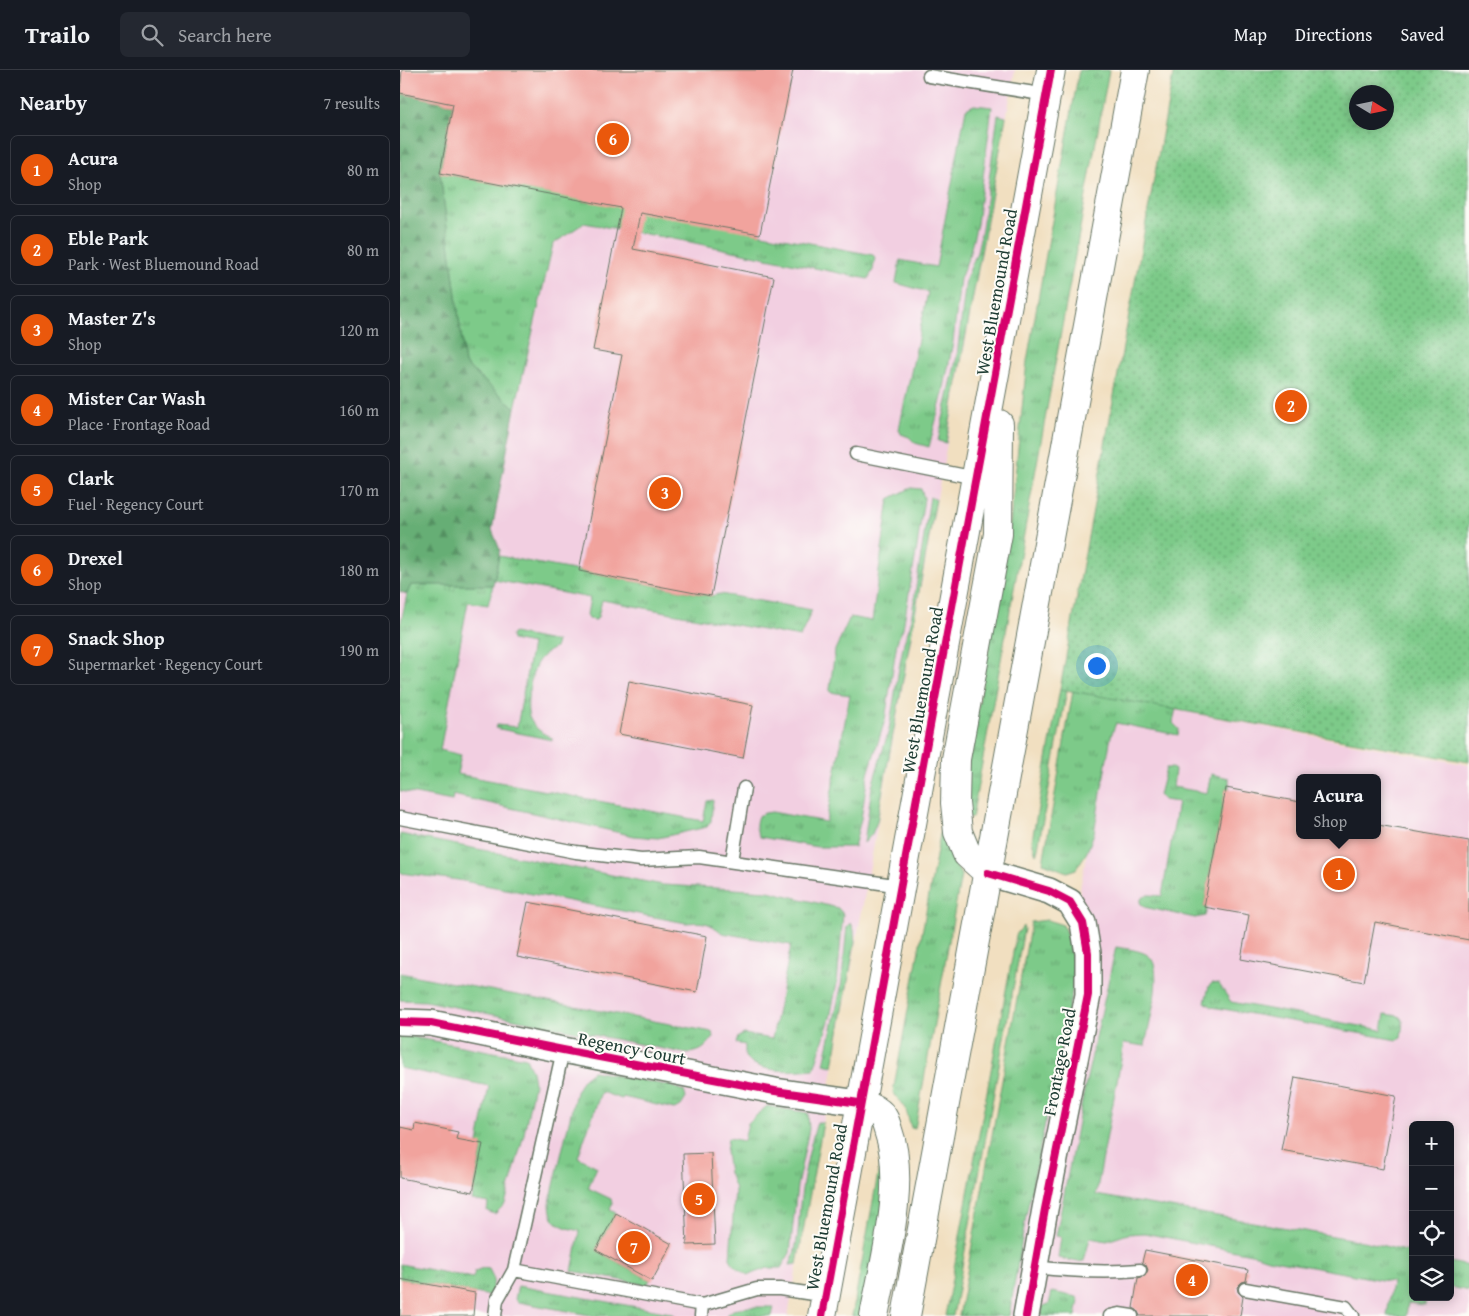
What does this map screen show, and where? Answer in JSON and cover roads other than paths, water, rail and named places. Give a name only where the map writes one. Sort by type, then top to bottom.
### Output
[{"type":"main road","points":[[906,1316],[1135,70]]},
{"type":"main road","name":"West Bluemound Road","points":[[824,1306],[859,1104],[1000,357],[1049,82]]},
{"type":"main road","points":[[988,873],[967,854],[958,832],[955,803],[956,759],[998,534],[1000,357]]},
{"type":"main road","points":[[859,1104],[877,1110],[884,1119],[893,1142],[896,1158],[892,1217],[874,1316]]},
{"type":"street","name":"Frontage Road","points":[[988,873],[1049,892],[1070,902],[1082,923],[1088,953],[1088,995],[1026,1316]]},
{"type":"street","name":"Regency Court","points":[[400,1022],[431,1023],[775,1091],[859,1104]]},
{"type":"lane","points":[[929,76],[1049,82]]},
{"type":"lane","points":[[856,454],[976,478]]},
{"type":"lane","points":[[732,861],[744,788]]},
{"type":"lane","points":[[400,818],[576,852],[641,860],[700,856],[901,886]]},
{"type":"lane","points":[[495,1316],[497,1300],[514,1270],[562,1050]]},
{"type":"lane","points":[[1034,1267],[1115,1272],[1140,1270]]},
{"type":"lane","points":[[514,1270],[701,1310],[757,1288],[780,1289],[824,1306]]},
{"type":"lane","points":[[1245,1289],[1346,1307],[1354,1316]]},
{"type":"lane","points":[[1110,1316],[1119,1314],[1132,1316]]},
{"type":"place","name":"Drexel","points":[[613,139]]},
{"type":"place","name":"Eble Park","points":[[1291,406]]},
{"type":"place","name":"Master Z's","points":[[665,493]]},
{"type":"place","name":"Acura","points":[[1339,874]]},
{"type":"place","name":"Clark","points":[[699,1199]]},
{"type":"place","name":"Snack Shop","points":[[634,1247]]},
{"type":"place","name":"Mister Car Wash","points":[[1192,1280]]}]
